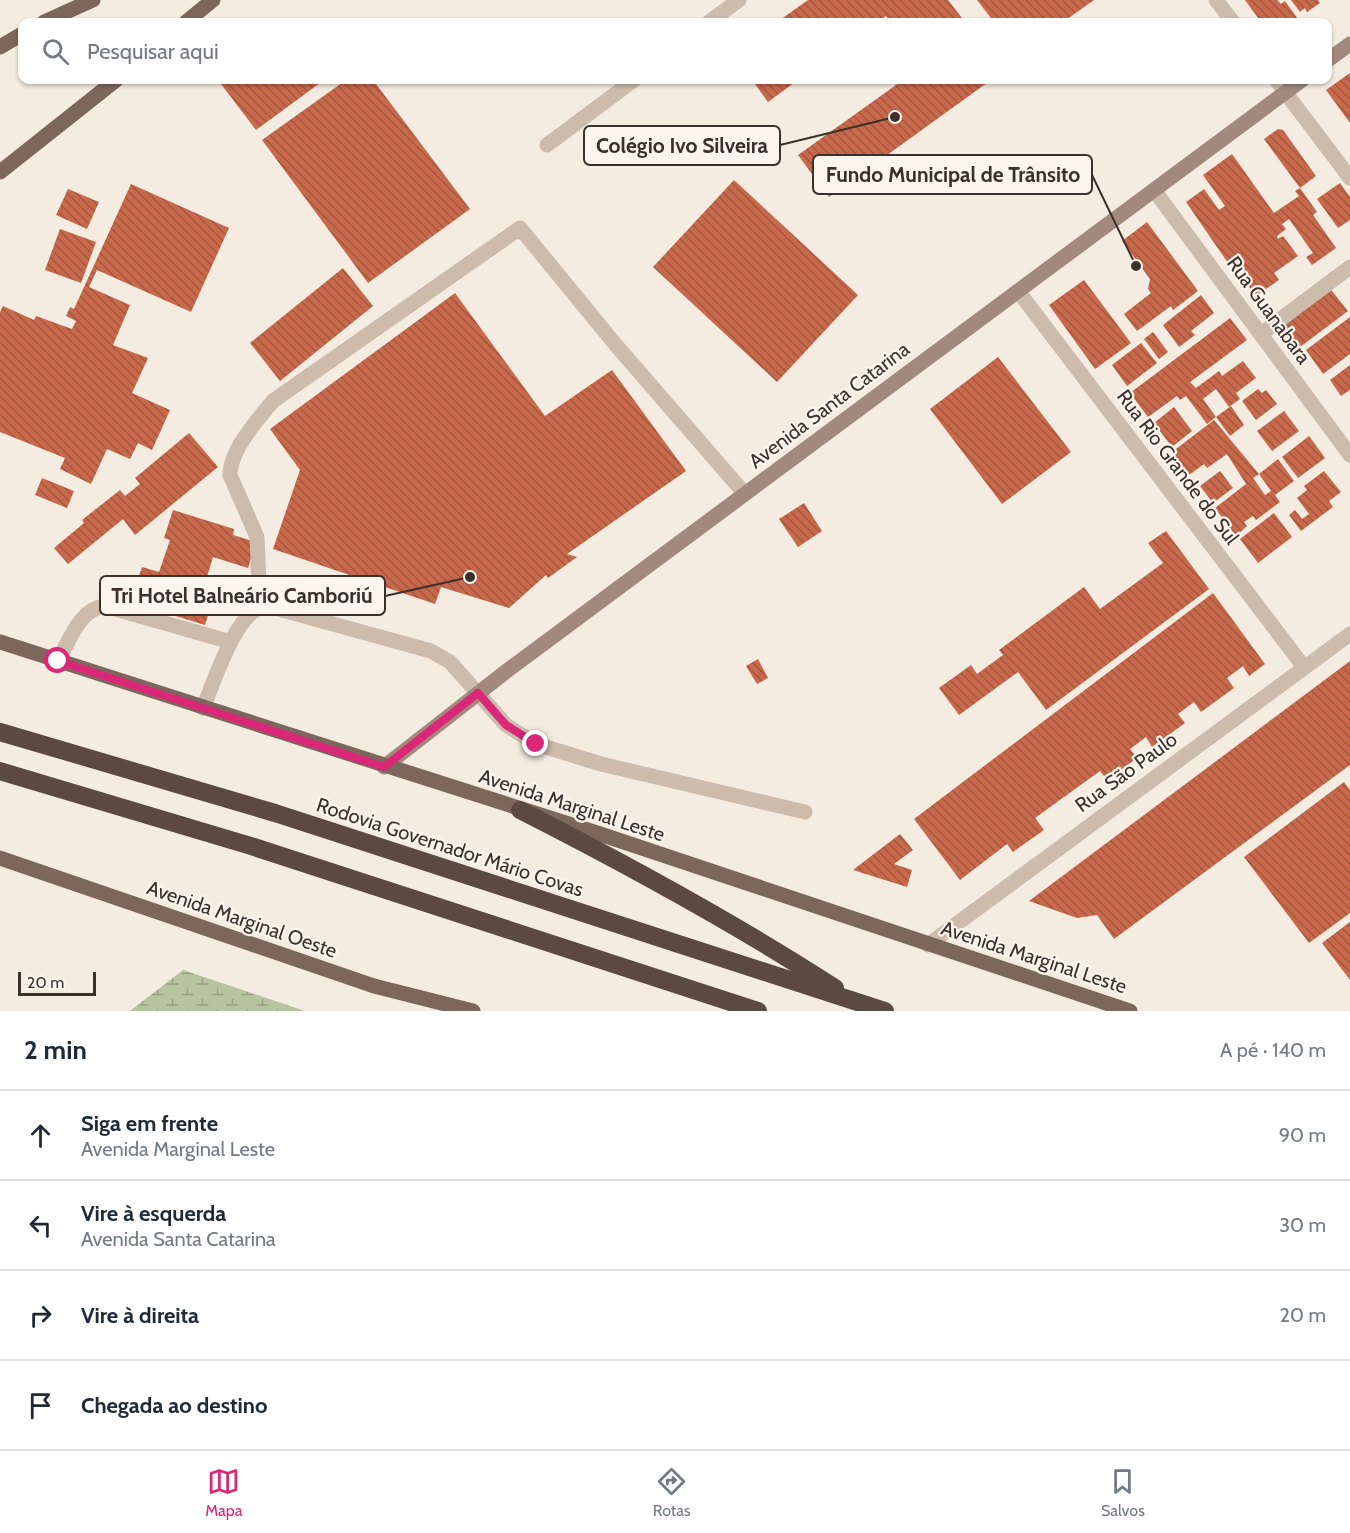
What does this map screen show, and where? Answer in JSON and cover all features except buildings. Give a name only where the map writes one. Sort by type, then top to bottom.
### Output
[{"type":"highway","name":"Rodovia Governador Mário Covas","points":[[0,732],[275,813],[885,1011]]},
{"type":"highway","points":[[0,771],[251,846],[758,1011]]},
{"type":"highway","points":[[519,810],[670,887],[771,946],[857,1002]]},
{"type":"main road","points":[[53,18],[93,0]]},
{"type":"main road","points":[[191,18],[213,0]]},
{"type":"main road","points":[[0,47],[18,36]]},
{"type":"main road","points":[[0,172],[111,84]]},
{"type":"main road","name":"Avenida Marginal Leste","points":[[0,642],[1130,1011]]},
{"type":"main road","name":"Avenida Marginal Oeste","points":[[0,858],[374,986],[472,1011]]},
{"type":"street","points":[[714,18],[739,0]]},
{"type":"street","points":[[1216,0],[1230,18]]},
{"type":"street","points":[[1332,57],[1350,44]]},
{"type":"street","points":[[547,145],[629,84]]},
{"type":"street","points":[[1280,86],[1350,178]]},
{"type":"street","name":"Avenida Santa Catarina","points":[[384,767],[478,693],[1154,190],[1280,86]]},
{"type":"street","name":"Rua Guanabara","points":[[1154,190],[1350,455]]},
{"type":"street","points":[[260,608],[257,537],[230,475],[230,468],[248,432],[273,401],[520,228],[615,344],[745,494]]},
{"type":"street","points":[[1261,334],[1350,267]]},
{"type":"street","name":"Rua Rio Grande do Sul","points":[[1018,291],[1304,667]]},
{"type":"street","points":[[58,661],[86,612],[94,607],[105,606],[231,642]]},
{"type":"street","points":[[204,708],[231,642],[247,618],[260,608],[275,608],[431,651],[450,662],[506,725],[536,744],[601,764],[805,812]]},
{"type":"street","name":"Rua São Paulo","points":[[928,945],[1350,634]]},
{"type":"green space","points":[[183,970],[305,1011],[130,1011]]},
{"type":"place","name":"Colégio Ivo Silveira","points":[[895,117]]},
{"type":"place","name":"Fundo Municipal de Trânsito","points":[[1136,266]]},
{"type":"place","name":"Tri Hotel Balneário Camboriú","points":[[470,577]]},
{"type":"route","points":[[58,661],[384,767],[478,693],[506,725],[536,744]]}]
